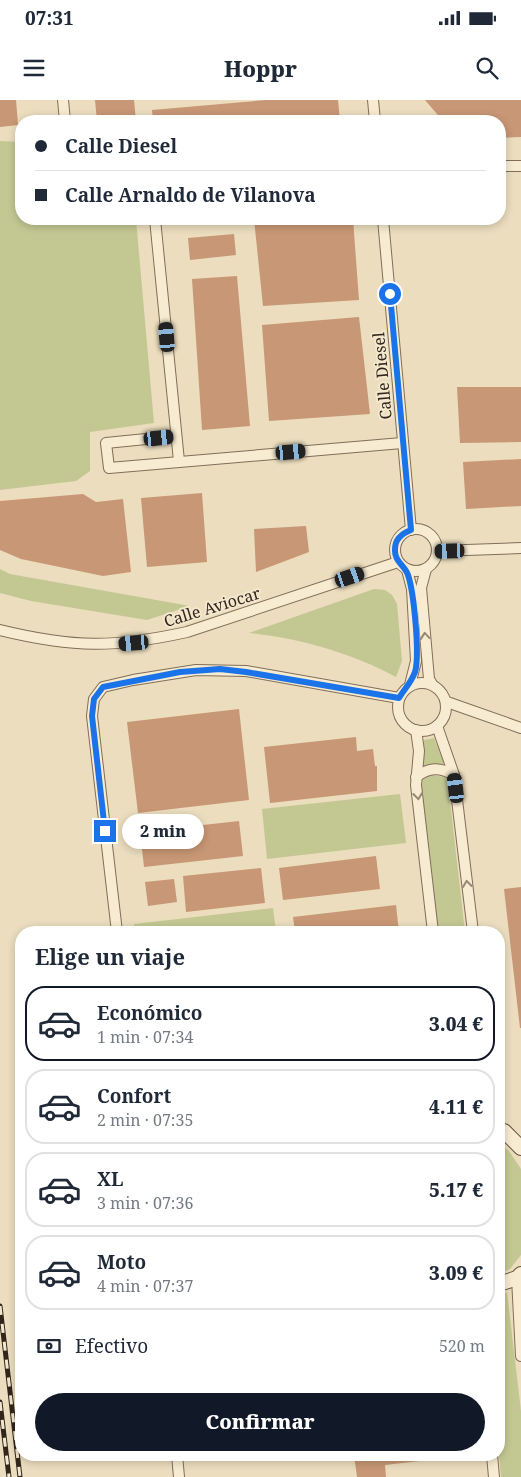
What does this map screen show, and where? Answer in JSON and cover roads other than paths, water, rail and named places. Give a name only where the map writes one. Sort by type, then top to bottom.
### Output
[{"type":"street","points":[[63,100],[64,115]]},
{"type":"street","points":[[373,100],[374,115]]},
{"type":"street","points":[[506,166],[521,166]]},
{"type":"street","points":[[156,225],[179,461]]},
{"type":"street","name":"Calle Diesel","points":[[384,225],[411,530]]},
{"type":"street","points":[[176,436],[106,443],[109,468],[402,443]]},
{"type":"street","points":[[407,570],[412,588],[416,661],[410,685],[399,698],[399,714],[409,727],[423,731],[437,726],[445,716],[446,702],[444,694],[429,679],[421,588],[426,570],[435,560],[437,551],[435,540],[418,529],[411,530],[400,536],[396,542],[395,549],[398,562],[407,570],[419,572],[426,570]]},
{"type":"street","points":[[437,551],[521,548]]},
{"type":"street","name":"Calle Aviocar","points":[[0,630],[73,644],[114,645],[153,640],[187,632],[398,562]]},
{"type":"street","points":[[116,926],[92,716],[94,699],[103,687],[196,670],[220,669],[399,698]]},
{"type":"street","points":[[410,685],[422,682],[432,684]]},
{"type":"street","points":[[446,702],[521,728]]},
{"type":"street","points":[[437,726],[454,775],[472,926]]},
{"type":"street","points":[[416,730],[419,750],[416,777],[432,926]]},
{"type":"street","points":[[416,777],[431,769],[439,769],[454,775]]},
{"type":"street","points":[[506,1131],[521,1148]]},
{"type":"street","points":[[505,1282],[519,1276],[521,1356]]},
{"type":"street","points":[[178,1461],[179,1477]]},
{"type":"street","points":[[493,1461],[494,1477]]},
{"type":"railway","points":[[0,1306],[15,1434]]},
{"type":"railway","points":[[0,1402],[9,1477]]},
{"type":"railway","points":[[18,1461],[20,1477]]}]
